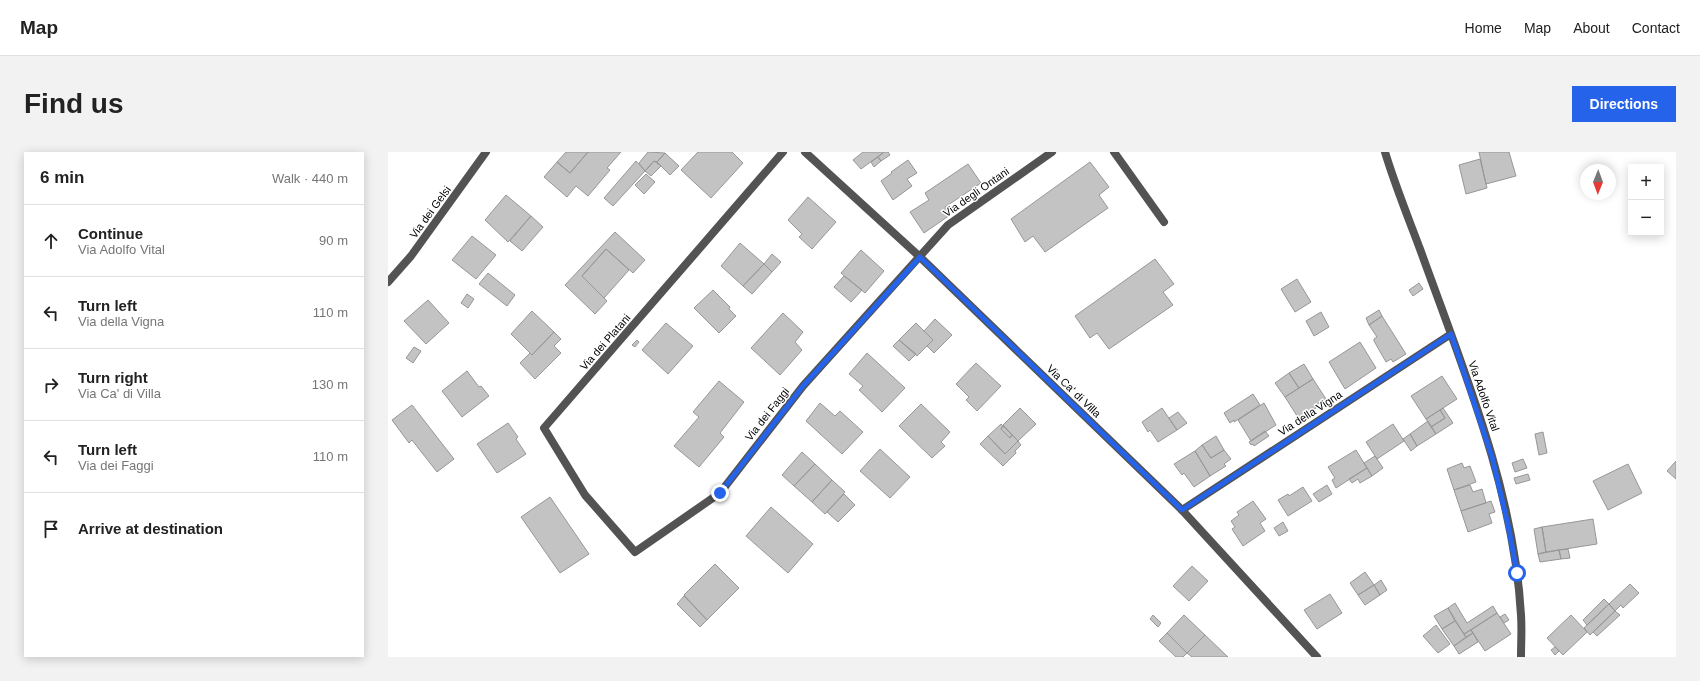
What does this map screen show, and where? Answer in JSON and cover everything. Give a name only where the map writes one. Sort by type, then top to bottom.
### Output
[{"type":"street","name":"Via dei Gelsi","points":[[388,282],[411,256],[486,152]]},
{"type":"street","name":"Via dei Platani","points":[[636,552],[585,495],[544,428],[783,152]]},
{"type":"street","name":"Via Ca' di Villa","points":[[806,152],[920,257],[1182,510],[1317,657]]},
{"type":"street","name":"Via degli Ontani","points":[[920,257],[948,225],[1052,152]]},
{"type":"street","points":[[1114,152],[1164,222]]},
{"type":"street","name":"Via Adolfo Vital","points":[[1385,152],[1451,334],[1492,457],[1508,525],[1517,573],[1521,616],[1520,657]]},
{"type":"street","name":"Via dei Faggi","points":[[636,552],[720,493],[803,386],[920,257]]},
{"type":"street","name":"Via della Vigna","points":[[1182,510],[1451,334]]},
{"type":"building","points":[[566,152],[588,152],[570,173],[557,162]]},
{"type":"building","points":[[588,152],[621,152],[607,168],[610,170],[588,196],[576,186],[567,197],[544,177],[557,162],[570,173]]},
{"type":"building","points":[[648,152],[665,153],[657,162],[654,161],[645,171],[639,163]]},
{"type":"building","points":[[698,152],[732,152],[743,163],[711,198],[681,170]]},
{"type":"building","points":[[863,152],[884,152],[861,169],[853,160]]},
{"type":"building","points":[[884,152],[888,152],[890,155],[881,161],[878,157]]},
{"type":"building","points":[[1479,152],[1509,152],[1516,176],[1486,184]]},
{"type":"building","points":[[665,153],[679,166],[670,175],[657,162]]},
{"type":"building","points":[[878,157],[881,161],[874,167],[871,162]]},
{"type":"building","points":[[1480,159],[1487,188],[1466,194],[1459,165]]},
{"type":"building","points":[[908,160],[917,173],[907,179],[912,186],[893,200],[881,181]]},
{"type":"building","points":[[636,161],[645,171],[613,206],[604,198]]},
{"type":"building","points":[[654,161],[661,166],[651,176],[645,171]]},
{"type":"building","points":[[1090,162],[1109,187],[1099,195],[1108,208],[1045,252],[1033,236],[1025,242],[1011,219]]},
{"type":"building","points":[[968,164],[981,183],[945,207],[950,215],[924,233],[910,212],[929,200],[925,193]]},
{"type":"building","points":[[646,174],[655,182],[644,194],[635,185]]},
{"type":"building","points":[[506,195],[531,216],[508,242],[485,220]]},
{"type":"building","points":[[808,197],[836,222],[812,249],[799,237],[802,234],[788,220]]},
{"type":"building","points":[[531,216],[543,227],[522,251],[510,241]]},
{"type":"building","points":[[615,232],[645,260],[633,273],[606,249],[582,276],[607,301],[595,314],[565,285]]},
{"type":"building","points":[[472,236],[496,255],[476,279],[452,260]]},
{"type":"building","points":[[740,243],[764,264],[743,286],[721,266]]},
{"type":"building","points":[[606,249],[629,270],[604,298],[582,276]]},
{"type":"building","points":[[861,250],[884,271],[865,293],[841,273]]},
{"type":"building","points":[[772,254],[781,262],[772,272],[764,264]]},
{"type":"building","points":[[1155,259],[1174,284],[1163,292],[1173,305],[1109,349],[1097,333],[1090,338],[1075,316]]},
{"type":"building","points":[[764,264],[772,272],[752,294],[743,286]]},
{"type":"building","points":[[488,273],[515,295],[507,306],[479,284]]},
{"type":"building","points":[[844,276],[862,290],[851,302],[834,287]]},
{"type":"building","points":[[1297,279],[1311,302],[1295,312],[1281,289]]},
{"type":"building","points":[[1419,283],[1423,289],[1413,296],[1409,290]]},
{"type":"building","points":[[713,290],[730,307],[729,309],[736,316],[719,333],[694,308]]},
{"type":"building","points":[[467,294],[474,299],[468,308],[461,303]]},
{"type":"building","points":[[428,300],[449,323],[426,344],[404,321]]},
{"type":"building","points":[[1379,310],[1382,316],[1369,325],[1366,318]]},
{"type":"building","points":[[532,311],[554,332],[532,355],[511,334]]},
{"type":"building","points":[[1321,312],[1329,327],[1314,336],[1306,321]]},
{"type":"building","points":[[783,313],[803,332],[795,342],[802,350],[780,375],[751,348]]},
{"type":"building","points":[[1382,316],[1406,354],[1393,362],[1391,359],[1386,362],[1374,341],[1377,337],[1369,325]]},
{"type":"building","points":[[935,319],[952,335],[934,353],[927,346],[933,340],[924,331]]},
{"type":"building","points":[[666,323],[693,346],[668,374],[642,350]]},
{"type":"building","points":[[916,323],[933,340],[917,356],[899,340]]},
{"type":"building","points":[[554,332],[561,339],[554,346],[561,353],[535,379],[520,363],[530,353],[532,355]]},
{"type":"building","points":[[637,340],[639,342],[635,347],[632,345]]},
{"type":"building","points":[[899,340],[916,354],[909,361],[893,346]]},
{"type":"building","points":[[1360,342],[1376,368],[1345,389],[1329,362]]},
{"type":"building","points":[[414,347],[421,351],[413,363],[406,358]]},
{"type":"building","points":[[867,353],[905,388],[882,412],[859,390],[863,386],[849,374]]},
{"type":"building","points":[[976,363],[1001,386],[977,411],[966,400],[969,397],[956,384]]},
{"type":"building","points":[[1304,364],[1313,379],[1299,388],[1289,373]]},
{"type":"building","points":[[467,371],[479,387],[481,386],[489,396],[462,417],[442,391]]},
{"type":"building","points":[[1289,373],[1299,388],[1285,397],[1275,383]]},
{"type":"building","points":[[1442,376],[1457,399],[1426,419],[1411,396]]},
{"type":"building","points":[[1313,379],[1326,399],[1315,406],[1316,408],[1299,419],[1285,397]]},
{"type":"building","points":[[719,381],[744,402],[720,433],[724,437],[699,467],[674,446],[699,417],[693,412]]},
{"type":"building","points":[[1253,394],[1260,405],[1234,422],[1234,420],[1230,423],[1224,413]]},
{"type":"building","points":[[820,403],[835,416],[840,411],[863,432],[842,454],[806,421]]},
{"type":"building","points":[[1264,403],[1276,425],[1251,441],[1238,420]]},
{"type":"building","points":[[921,404],[950,432],[941,442],[945,446],[932,458],[899,426]]},
{"type":"building","points":[[412,405],[454,459],[437,472],[412,440],[409,443],[392,420]]},
{"type":"building","points":[[1020,408],[1036,424],[1018,441],[1003,425]]},
{"type":"building","points":[[1162,408],[1177,430],[1158,442],[1150,430],[1148,432],[1142,422]]},
{"type":"building","points":[[1443,408],[1453,423],[1436,434],[1431,427],[1445,418],[1440,410]]},
{"type":"building","points":[[1440,410],[1445,418],[1431,427],[1426,419]]},
{"type":"building","points":[[1178,412],[1187,423],[1177,430],[1169,418]]},
{"type":"building","points":[[1428,421],[1436,434],[1417,446],[1410,434]]},
{"type":"building","points":[[508,423],[518,437],[516,439],[526,454],[497,473],[477,444]]},
{"type":"building","points":[[1001,424],[1003,426],[1001,429],[1010,438],[1012,435],[1018,441],[1005,454],[988,436]]},
{"type":"building","points":[[1393,424],[1404,441],[1377,459],[1366,442]]},
{"type":"building","points":[[1003,426],[1012,435],[1010,438],[1001,429]]},
{"type":"building","points":[[1265,431],[1269,436],[1254,446],[1253,444],[1251,445],[1249,442]]},
{"type":"building","points":[[1543,432],[1547,453],[1539,455],[1535,434]]},
{"type":"building","points":[[1410,434],[1417,446],[1411,451],[1403,439]]},
{"type":"building","points":[[988,436],[1005,454],[1018,441],[1021,445],[1015,451],[1016,453],[1003,466],[980,444]]},
{"type":"building","points":[[1216,436],[1224,450],[1211,458],[1202,445]]},
{"type":"building","points":[[1202,445],[1211,458],[1224,450],[1231,459],[1224,464],[1226,466],[1210,476],[1195,451]]},
{"type":"building","points":[[880,449],[910,477],[890,498],[860,471]]},
{"type":"building","points":[[1356,450],[1367,468],[1336,488],[1332,480],[1335,478],[1328,467]]},
{"type":"building","points":[[1195,451],[1210,476],[1194,487],[1184,473],[1182,475],[1174,464]]},
{"type":"building","points":[[802,452],[815,464],[794,486],[782,475]]},
{"type":"building","points":[[1375,456],[1383,468],[1372,476],[1364,463]]},
{"type":"building","points":[[1523,459],[1527,468],[1515,472],[1512,463]]},
{"type":"building","points":[[1676,461],[1676,479],[1667,471]]},
{"type":"building","points":[[1462,463],[1464,468],[1470,466],[1476,482],[1454,490],[1447,469]]},
{"type":"building","points":[[815,464],[832,480],[812,502],[794,486]]},
{"type":"building","points":[[1628,464],[1642,493],[1608,510],[1593,481]]},
{"type":"building","points":[[1367,468],[1372,476],[1360,483],[1358,479],[1352,483],[1349,479]]},
{"type":"building","points":[[1528,474],[1530,480],[1516,484],[1514,478]]},
{"type":"building","points":[[832,480],[845,492],[825,514],[812,502]]},
{"type":"building","points":[[1327,485],[1332,494],[1319,502],[1313,494]]},
{"type":"building","points":[[1470,485],[1473,492],[1482,489],[1486,503],[1461,511],[1454,490]]},
{"type":"building","points":[[1303,487],[1312,501],[1288,516],[1278,500],[1288,494],[1289,496]]},
{"type":"building","points":[[844,494],[855,505],[838,522],[827,512]]},
{"type":"building","points":[[550,497],[589,554],[560,573],[521,517]]},
{"type":"building","points":[[1253,501],[1266,519],[1260,523],[1265,531],[1243,546],[1232,529],[1235,527],[1231,521],[1239,515],[1237,512]]},
{"type":"building","points":[[1491,501],[1495,512],[1489,514],[1492,523],[1468,532],[1461,511]]},
{"type":"building","points":[[771,507],[813,544],[788,573],[746,536]]},
{"type":"building","points":[[1593,519],[1597,544],[1546,552],[1542,527]]},
{"type":"building","points":[[1283,522],[1288,531],[1279,536],[1274,528]]},
{"type":"building","points":[[1542,527],[1546,552],[1538,554],[1534,529]]},
{"type":"building","points":[[1568,549],[1570,558],[1561,559],[1559,550]]},
{"type":"building","points":[[1559,550],[1561,559],[1540,562],[1538,554]]},
{"type":"building","points":[[715,564],[739,588],[707,620],[684,595]]},
{"type":"building","points":[[1192,566],[1208,581],[1189,601],[1173,586]]},
{"type":"building","points":[[1365,572],[1374,585],[1358,595],[1350,583]]},
{"type":"building","points":[[1381,580],[1387,590],[1380,595],[1374,585]]},
{"type":"building","points":[[1630,584],[1639,593],[1623,608],[1621,605],[1615,611],[1609,604]]},
{"type":"building","points":[[1374,585],[1380,595],[1365,605],[1358,595]]},
{"type":"building","points":[[1330,594],[1342,613],[1317,629],[1304,610]]},
{"type":"building","points":[[684,596],[707,620],[700,627],[677,604]]},
{"type":"building","points":[[1604,599],[1609,604],[1587,625],[1583,620]]},
{"type":"building","points":[[1455,603],[1467,623],[1493,606],[1497,613],[1464,634],[1448,608]]},
{"type":"building","points":[[1609,604],[1615,611],[1590,635],[1584,628]]},
{"type":"building","points":[[1448,608],[1455,621],[1442,629],[1434,616]]},
{"type":"building","points":[[1615,611],[1620,615],[1597,636],[1593,632]]},
{"type":"building","points":[[1497,613],[1511,634],[1485,651],[1471,630]]},
{"type":"building","points":[[1505,614],[1509,620],[1504,623],[1500,617]]},
{"type":"building","points":[[1153,615],[1161,623],[1158,627],[1150,619]]},
{"type":"building","points":[[1184,615],[1205,635],[1187,653],[1167,633]]},
{"type":"building","points":[[1571,615],[1587,632],[1563,655],[1547,638]]},
{"type":"building","points":[[1455,621],[1466,637],[1454,646],[1442,629]]},
{"type":"building","points":[[1436,625],[1450,644],[1438,653],[1423,636]]},
{"type":"building","points":[[1471,630],[1473,633],[1466,637],[1464,634]]},
{"type":"building","points":[[1167,633],[1187,653],[1183,657],[1176,657],[1159,641]]},
{"type":"building","points":[[1473,633],[1478,642],[1459,654],[1454,646]]},
{"type":"building","points":[[1205,635],[1228,657],[1192,657],[1187,653]]},
{"type":"building","points":[[1555,647],[1559,651],[1555,655],[1551,650]]},
{"type":"route","points":[[720,493],[803,386],[920,257],[1182,510],[1451,334],[1492,457],[1508,525],[1517,573]]}]
